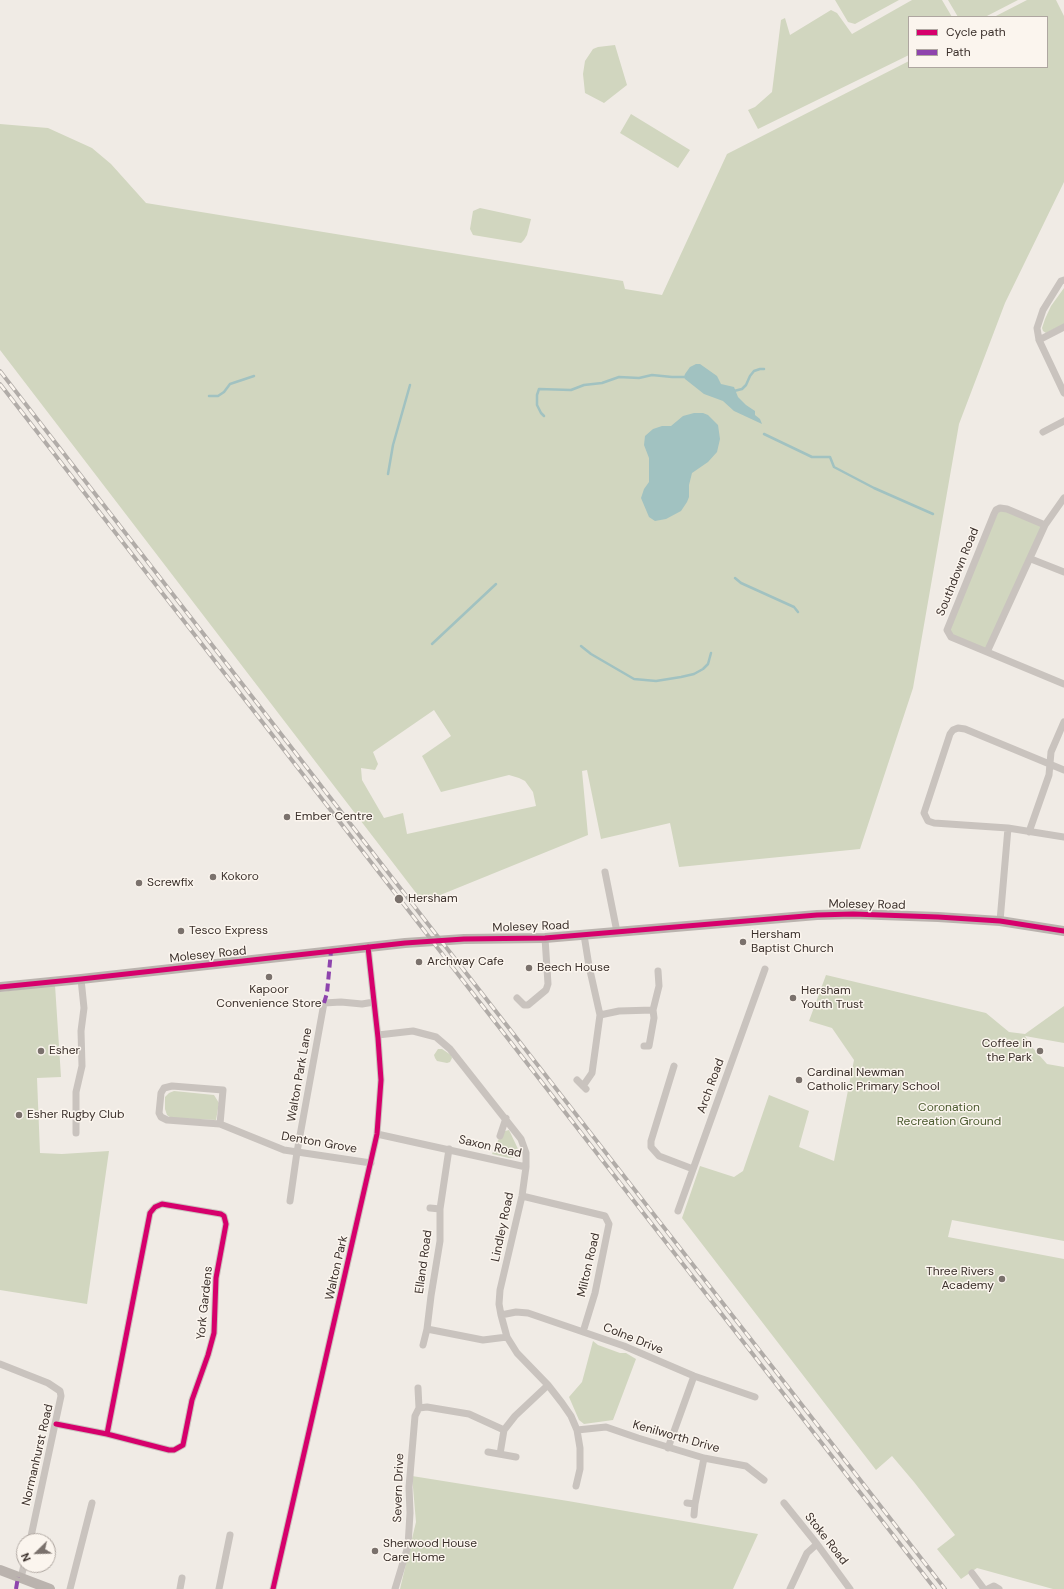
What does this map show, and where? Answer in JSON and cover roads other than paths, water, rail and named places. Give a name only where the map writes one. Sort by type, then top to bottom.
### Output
[{"type":"street","points":[[1064,280],[1061,281],[1043,310],[1037,328],[1039,340],[1064,393]]},
{"type":"street","points":[[1039,340],[1064,327]]},
{"type":"street","points":[[1043,432],[1064,421]]},
{"type":"street","points":[[1064,498],[1045,525],[1031,559],[987,652],[1064,684]]},
{"type":"street","name":"Southdown Road","points":[[987,652],[952,637],[947,630],[994,514],[1000,508],[1004,508],[1045,525]]},
{"type":"street","points":[[1031,559],[1064,572]]},
{"type":"street","points":[[1029,832],[1049,775],[1052,752],[1064,722]]},
{"type":"street","points":[[1064,770],[965,729],[958,728],[953,730],[950,734],[924,813],[925,817],[934,823],[1008,828],[1064,837]]},
{"type":"street","points":[[1000,921],[1008,828]]},
{"type":"street","points":[[605,872],[617,932]]},
{"type":"street","name":"Molesey Road","points":[[0,986],[81,979],[405,943],[464,939],[545,938],[817,915],[854,914],[1000,921],[1064,931]]},
{"type":"street","points":[[577,1080],[584,1088],[592,1073],[600,1015],[584,935]]},
{"type":"street","points":[[517,998],[524,1006],[528,1005],[546,990],[548,984],[545,938]]},
{"type":"street","name":"Walton Park","points":[[273,1589],[377,1134],[381,1091],[378,1035],[368,947]]},
{"type":"street","name":"Arch Road","points":[[678,1211],[765,969]]},
{"type":"street","points":[[644,1046],[649,1046],[654,1018],[653,1010],[659,986],[658,970]]},
{"type":"street","points":[[76,1133],[76,1092],[82,1066],[81,1031],[84,1008],[81,979]]},
{"type":"street","name":"Walton Park Lane","points":[[290,1201],[297,1152],[324,1003],[341,1002],[362,1004],[374,1002]]},
{"type":"street","points":[[600,1015],[619,1011],[653,1010]]},
{"type":"street","name":"Lindley Road","points":[[378,1035],[413,1031],[436,1036],[450,1049],[506,1118],[521,1139],[526,1153],[526,1167],[522,1196],[500,1290],[499,1304],[507,1337],[517,1353],[548,1385],[571,1416],[577,1430],[580,1448],[580,1469],[576,1486]]},
{"type":"street","points":[[674,1066],[651,1141],[651,1147],[659,1156],[693,1169]]},
{"type":"street","name":"Denton Grove","points":[[220,1124],[223,1090],[172,1086],[164,1088],[161,1093],[159,1113],[167,1120],[220,1124],[284,1150],[371,1163]]},
{"type":"street","points":[[500,1136],[506,1118]]},
{"type":"street","name":"Saxon Road","points":[[377,1134],[526,1167]]},
{"type":"street","name":"Saxon Road","points":[[440,1209],[449,1150]]},
{"type":"street","name":"Milton Road","points":[[522,1196],[605,1216],[609,1224],[595,1293],[583,1332]]},
{"type":"street","name":"York Gardens","points":[[56,1424],[107,1434],[169,1450],[174,1450],[183,1445],[192,1400],[214,1333],[216,1278],[226,1224],[226,1220],[221,1214],[162,1204],[155,1207],[150,1213],[107,1434]]},
{"type":"street","points":[[430,1208],[440,1209]]},
{"type":"street","name":"Elland Road","points":[[423,1345],[427,1329],[430,1296],[440,1241],[440,1209]]},
{"type":"street","name":"Colne Drive","points":[[501,1316],[516,1312],[528,1313],[624,1346],[694,1376],[755,1397]]},
{"type":"street","points":[[427,1329],[483,1340],[507,1337]]},
{"type":"street","name":"Normanhurst Road","points":[[0,1364],[48,1383],[60,1391],[61,1402],[32,1533]]},
{"type":"street","points":[[668,1448],[694,1376]]},
{"type":"street","points":[[500,1454],[504,1430],[515,1416],[548,1385]]},
{"type":"street","name":"Severn Drive","points":[[396,1589],[408,1546],[410,1459],[415,1416],[419,1408],[418,1388]]},
{"type":"street","points":[[419,1408],[427,1407],[469,1414],[504,1430]]},
{"type":"street","name":"Kenilworth Drive","points":[[577,1430],[606,1427],[668,1448],[704,1458],[746,1466],[764,1480]]},
{"type":"street","points":[[488,1452],[516,1457]]},
{"type":"street","points":[[694,1515],[704,1458]]},
{"type":"street","points":[[70,1589],[92,1503]]},
{"type":"street","points":[[687,1503],[695,1504]]},
{"type":"street","name":"Stoke Road","points":[[784,1503],[817,1544],[850,1589]]},
{"type":"street","points":[[219,1589],[230,1535]]},
{"type":"street","points":[[790,1589],[807,1553],[817,1544]]},
{"type":"street","points":[[0,1570],[50,1589]]},
{"type":"street","points":[[21,1578],[22,1573]]},
{"type":"street","points":[[972,1573],[984,1589]]},
{"type":"street","points":[[180,1589],[182,1578]]},
{"type":"street","points":[[988,1589],[994,1586],[999,1589]]},
{"type":"water","points":[[700,364],[717,376],[721,384],[734,387],[738,397],[755,411],[755,415],[760,419],[762,424],[734,411],[723,401],[704,394],[685,379],[685,374],[690,367]]},
{"type":"water","points":[[694,413],[703,413],[708,415],[718,425],[720,439],[717,452],[708,462],[692,473],[689,485],[689,497],[681,511],[666,519],[655,521],[649,517],[641,498],[644,489],[649,482],[649,458],[644,445],[645,436],[653,429],[662,426],[671,426],[683,416]]},
{"type":"waterway","points":[[734,391],[742,389],[754,371],[764,369]]},
{"type":"waterway","points":[[544,416],[537,405],[537,395],[539,389],[571,390],[584,385],[602,383],[619,377],[639,378],[652,375],[685,377]]},
{"type":"waterway","points":[[209,396],[218,396],[224,392],[230,384],[254,376]]},
{"type":"waterway","points":[[388,474],[393,445],[410,385]]},
{"type":"waterway","points":[[764,434],[812,457],[830,457],[834,467],[874,488],[933,514]]},
{"type":"waterway","points":[[735,578],[741,583],[794,607],[798,612]]},
{"type":"waterway","points":[[432,644],[496,584]]},
{"type":"waterway","points":[[581,646],[591,654],[634,679],[656,681],[694,674],[708,664],[711,653]]},
{"type":"railway","points":[[0,371],[945,1589]]},
{"type":"railway","points":[[0,384],[935,1589]]},
{"type":"place","name":"Ember Centre","points":[[287,817]]},
{"type":"place","name":"Kokoro","points":[[213,877]]},
{"type":"place","name":"Screwfix","points":[[139,883]]},
{"type":"place","name":"Hersham","points":[[399,899]]},
{"type":"place","name":"Tesco Express","points":[[181,931]]},
{"type":"place","name":"Hersham Baptist Church","points":[[743,942]]},
{"type":"place","name":"Archway Cafe","points":[[419,962]]},
{"type":"place","name":"Beech House","points":[[529,968]]},
{"type":"place","name":"Kapoor Convenience Store","points":[[269,977]]},
{"type":"place","name":"Hersham Youth Trust","points":[[793,998]]},
{"type":"place","name":"Esher","points":[[41,1051]]},
{"type":"place","name":"Coffee in the Park","points":[[1040,1051]]},
{"type":"place","name":"Cardinal Newman Catholic Primary School","points":[[799,1080]]},
{"type":"place","name":"Esher Rugby Club","points":[[19,1115]]},
{"type":"place","name":"Three Rivers Academy","points":[[1002,1279]]},
{"type":"place","name":"Sherwood House Care Home","points":[[375,1551]]},
{"type":"park label","name":"Coronation Recreation Ground","points":[[949,1115]]}]
